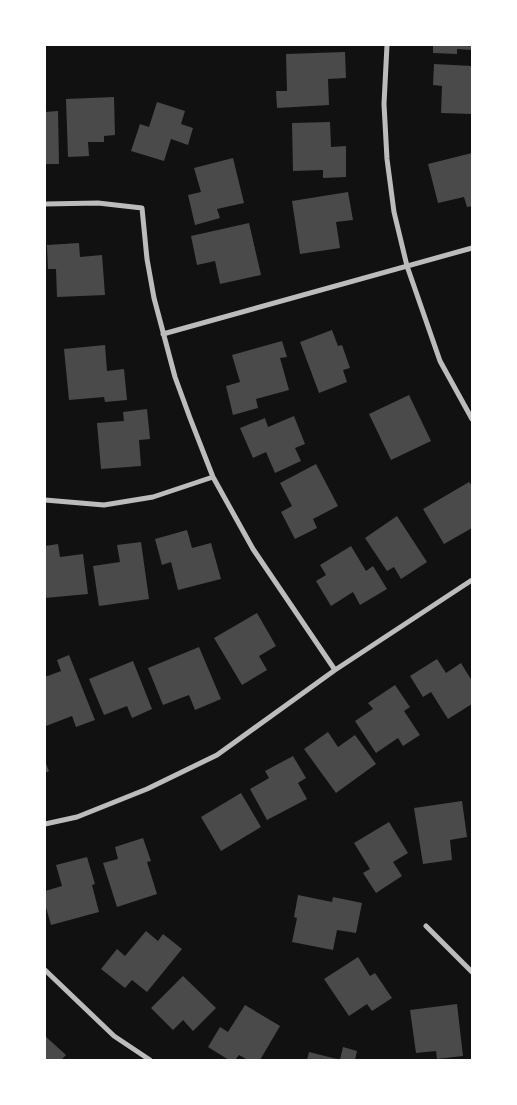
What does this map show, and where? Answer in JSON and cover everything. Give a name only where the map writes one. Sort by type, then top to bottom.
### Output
[{"type":"street","points":[[387,45],[384,104],[387,159],[394,212],[407,266],[440,361],[472,419]]},
{"type":"street","points":[[45,204],[98,203],[142,208],[152,290],[163,334],[175,377],[213,477],[253,549],[334,670]]},
{"type":"street","points":[[163,334],[472,248]]},
{"type":"street","points":[[45,500],[104,505],[153,497],[213,477]]},
{"type":"street","points":[[45,824],[77,816],[147,789],[217,755],[334,670],[472,580]]},
{"type":"street","points":[[426,926],[472,972]]},
{"type":"street","points":[[45,970],[114,1036],[150,1060]]},
{"type":"building","points":[[433,45],[472,45],[472,50],[457,49],[457,54],[433,53]]},
{"type":"building","points":[[345,52],[346,78],[328,79],[329,105],[277,108],[276,91],[287,91],[286,54]]},
{"type":"building","points":[[434,64],[472,66],[472,114],[441,113],[442,86],[433,85]]},
{"type":"building","points":[[114,97],[115,135],[104,136],[104,142],[88,142],[89,156],[68,157],[66,99]]},
{"type":"building","points":[[157,102],[185,111],[181,124],[193,128],[188,145],[171,139],[164,161],[131,151],[140,124],[149,127]]},
{"type":"building","points":[[58,111],[59,164],[45,164],[45,112]]},
{"type":"building","points":[[330,122],[331,147],[346,146],[346,177],[323,178],[323,170],[293,171],[292,123]]},
{"type":"building","points":[[472,153],[472,206],[467,207],[464,197],[438,203],[428,164]]},
{"type":"building","points":[[233,158],[244,203],[217,209],[220,218],[195,225],[188,195],[201,192],[194,168]]},
{"type":"building","points":[[348,192],[353,220],[336,222],[340,248],[300,254],[292,201]]},
{"type":"building","points":[[249,223],[261,275],[220,284],[215,261],[197,265],[191,236]]},
{"type":"building","points":[[79,243],[80,257],[102,255],[105,295],[57,297],[56,269],[48,269],[47,245]]},
{"type":"building","points":[[332,330],[338,346],[342,345],[350,368],[343,370],[347,382],[319,393],[300,342]]},
{"type":"building","points":[[282,341],[287,357],[280,358],[289,390],[256,399],[258,408],[233,415],[226,386],[240,382],[232,355]]},
{"type":"building","points":[[105,345],[107,371],[124,369],[127,400],[105,402],[104,397],[69,400],[64,349]]},
{"type":"building","points":[[409,395],[431,441],[391,460],[369,414]]},
{"type":"building","points":[[147,409],[150,439],[139,440],[141,466],[101,469],[97,423],[124,421],[123,412]]},
{"type":"building","points":[[294,416],[305,444],[295,448],[301,461],[275,473],[266,452],[253,458],[240,428],[265,418],[268,427]]},
{"type":"building","points":[[316,464],[338,506],[313,519],[317,528],[295,539],[281,512],[292,506],[280,483]]},
{"type":"building","points":[[469,482],[472,486],[472,528],[444,544],[423,509]]},
{"type":"building","points":[[397,516],[427,562],[401,579],[394,567],[387,571],[365,538]]},
{"type":"building","points":[[187,530],[192,548],[211,543],[221,579],[178,590],[171,562],[162,565],[155,539]]},
{"type":"building","points":[[141,542],[149,599],[99,606],[93,566],[120,562],[117,545]]},
{"type":"building","points":[[58,544],[60,557],[83,554],[88,594],[45,598],[45,546]]},
{"type":"building","points":[[351,546],[366,571],[373,566],[387,589],[360,605],[353,592],[331,606],[316,581],[326,575],[320,565]]},
{"type":"building","points":[[257,613],[276,646],[259,656],[267,670],[242,685],[214,638]]},
{"type":"building","points":[[199,647],[221,699],[195,710],[189,695],[163,705],[148,668]]},
{"type":"building","points":[[69,655],[95,720],[76,727],[72,716],[46,726],[45,677],[61,671],[57,660]]},
{"type":"building","points":[[437,659],[446,673],[461,663],[472,681],[472,704],[448,719],[431,692],[423,697],[410,676]]},
{"type":"building","points":[[133,661],[152,709],[132,718],[127,706],[104,715],[89,679]]},
{"type":"building","points":[[395,685],[410,707],[404,711],[420,735],[403,746],[398,738],[376,753],[355,721],[373,709],[368,703]]},
{"type":"building","points":[[328,732],[338,747],[355,735],[376,764],[336,793],[304,749]]},
{"type":"building","points":[[293,756],[306,778],[298,783],[307,799],[267,820],[250,789],[269,778],[265,771]]},
{"type":"building","points":[[45,761],[49,771],[45,773]]},
{"type":"building","points":[[241,793],[261,827],[221,851],[201,817]]},
{"type":"building","points":[[462,801],[467,837],[450,840],[452,860],[423,864],[414,808]]},
{"type":"building","points":[[389,822],[408,853],[393,862],[402,876],[376,893],[363,873],[370,869],[354,843]]},
{"type":"building","points":[[143,838],[151,861],[147,862],[157,894],[117,907],[103,863],[118,859],[115,847]]},
{"type":"building","points":[[87,857],[95,884],[92,885],[99,912],[51,925],[45,904],[45,891],[62,886],[56,865]]},
{"type":"building","points":[[298,895],[332,902],[333,897],[362,903],[356,933],[337,930],[333,950],[292,942],[297,918],[294,917]]},
{"type":"building","points":[[146,931],[158,941],[163,934],[182,949],[147,992],[132,980],[125,988],[101,969],[117,949],[125,956]]},
{"type":"building","points":[[358,957],[370,976],[375,973],[392,998],[372,1011],[367,1004],[349,1016],[324,979]]},
{"type":"building","points":[[183,976],[216,1008],[193,1031],[183,1020],[173,1030],[151,1008]]},
{"type":"building","points":[[457,1004],[463,1056],[437,1059],[436,1051],[416,1053],[410,1010]]},
{"type":"building","points":[[245,1005],[280,1026],[260,1060],[248,1060],[239,1055],[235,1060],[229,1060],[208,1047],[220,1027],[228,1032]]},
{"type":"building","points":[[45,1036],[66,1055],[61,1060],[45,1060]]},
{"type":"building","points":[[343,1047],[357,1051],[355,1060],[340,1060]]},
{"type":"building","points":[[309,1052],[337,1059],[337,1060],[307,1060]]}]
